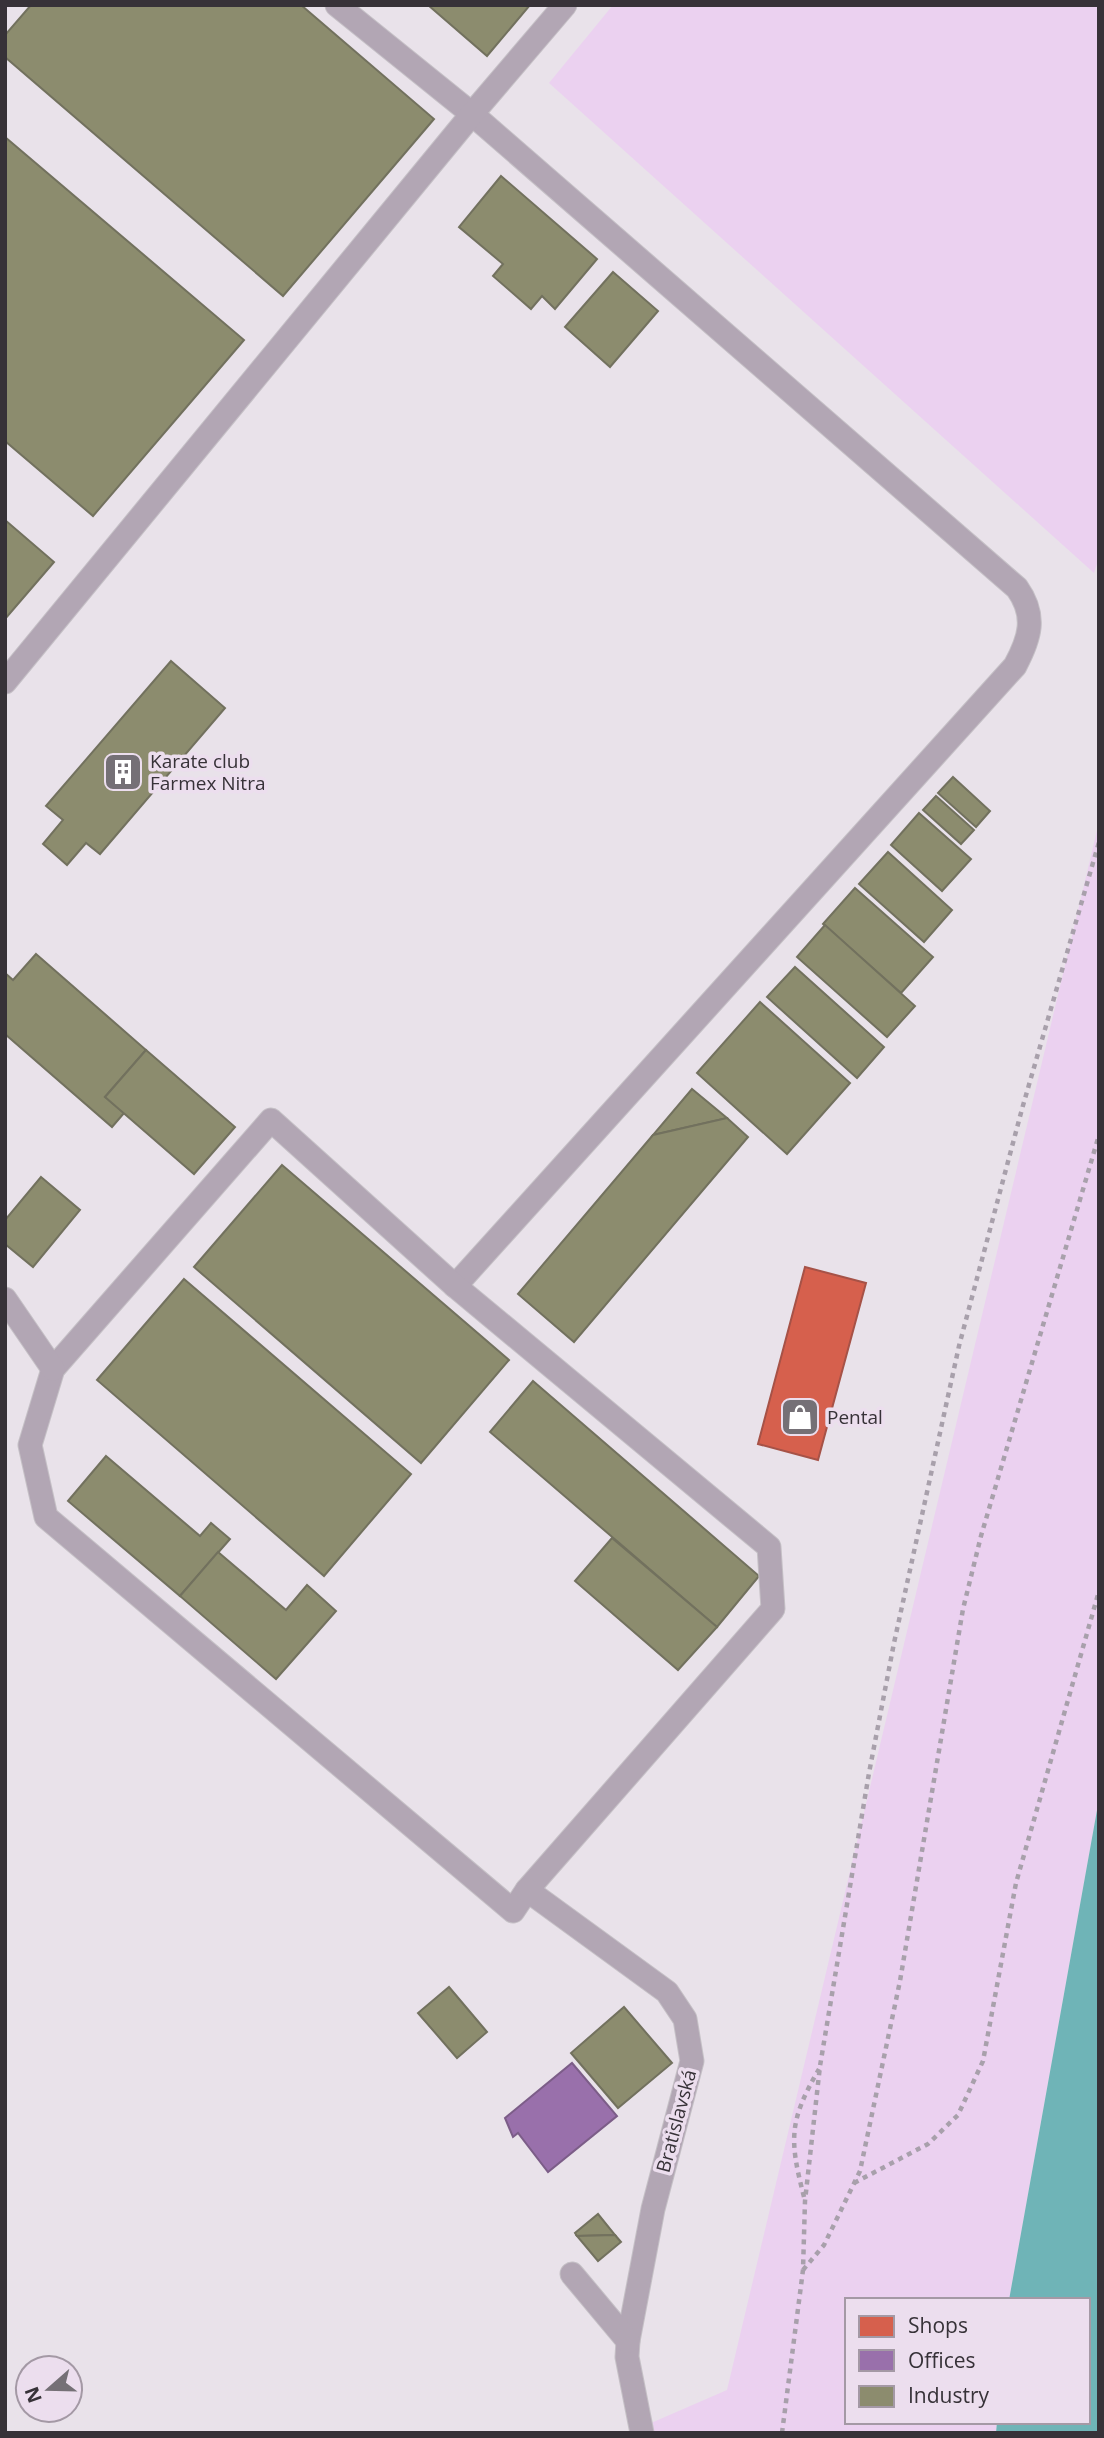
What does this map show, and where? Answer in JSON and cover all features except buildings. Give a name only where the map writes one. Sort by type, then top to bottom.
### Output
[{"type":"lane","points":[[337,5],[472,114],[1017,588],[1031,614],[1025,647],[1016,666],[455,1286]]},
{"type":"lane","points":[[5,682],[472,114],[565,5]]},
{"type":"lane","points":[[271,1120],[455,1286],[769,1547],[772,1609],[527,1891],[513,1911],[46,1517],[30,1444],[53,1369],[271,1120]]},
{"type":"lane","points":[[5,1299],[53,1369]]},
{"type":"lane","name":"Bratislavská","points":[[527,1891],[667,1992],[685,2019],[692,2061],[653,2208],[628,2342],[627,2357],[642,2433]]},
{"type":"lane","points":[[572,2274],[628,2342]]},
{"type":"path","points":[[782,2433],[803,2270],[805,2201],[820,2066],[869,1773],[929,1471],[958,1346],[1022,1109],[1099,842]]},
{"type":"path","points":[[803,2270],[824,2245],[860,2171],[900,1982],[962,1609],[1099,1135]]},
{"type":"path","points":[[853,2183],[928,2144],[958,2115],[983,2061],[1016,1883],[1099,1591]]},
{"type":"path","points":[[805,2201],[794,2156],[793,2129],[800,2102],[820,2066]]},
{"type":"shaded area","points":[[613,5],[1099,5],[1099,558],[1094,573],[549,83]]},
{"type":"shaded area","points":[[1099,822],[1099,1799],[1009,2298],[845,2298],[845,2424],[997,2424],[996,2433],[628,2433],[727,2390]]},
{"type":"water","points":[[1099,1799],[1099,2433],[996,2433],[997,2424],[1090,2424],[1090,2298],[1009,2298]]},
{"type":"place","name":"Karate club Farmex Nitra","points":[[123,772]]},
{"type":"place","name":"Pental","points":[[800,1417]]}]
